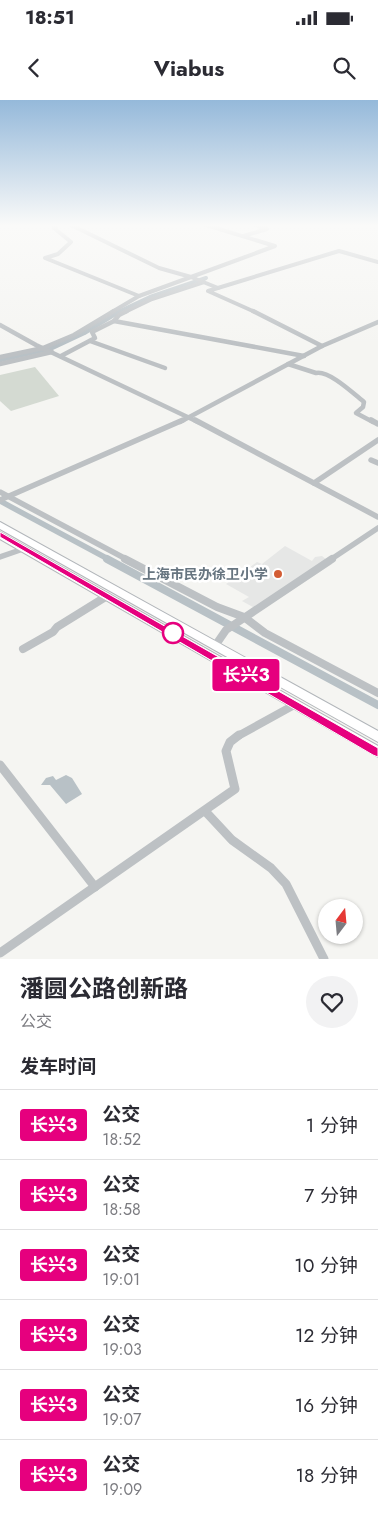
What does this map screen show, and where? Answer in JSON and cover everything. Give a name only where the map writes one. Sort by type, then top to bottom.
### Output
[{"type":"main road","points":[[0,525],[378,737]]},
{"type":"main road","points":[[0,535],[378,752]]},
{"type":"street","points":[[63,265],[139,296]]},
{"type":"street","points":[[153,265],[218,288]]},
{"type":"street","points":[[0,357],[44,348],[74,335],[139,296],[223,265]]},
{"type":"street","points":[[294,265],[208,291],[243,306],[322,346]]},
{"type":"street","points":[[61,356],[96,337],[92,332],[114,321],[119,315],[152,298],[204,282]]},
{"type":"street","points":[[114,321],[304,356]]},
{"type":"street","points":[[0,500],[190,418],[322,346],[378,322]]},
{"type":"street","points":[[0,325],[190,418],[378,517]]},
{"type":"street","points":[[90,341],[165,368]]},
{"type":"street","points":[[0,364],[52,352]]},
{"type":"street","points":[[288,364],[316,373],[320,372],[337,380],[364,402],[363,407],[356,413],[378,424]]},
{"type":"street","points":[[314,483],[378,440]]},
{"type":"street","points":[[371,460],[378,463]]},
{"type":"street","points":[[0,492],[378,693]]},
{"type":"street","points":[[215,646],[226,630],[378,528]]},
{"type":"street","points":[[0,557],[23,549]]},
{"type":"street","points":[[23,649],[53,632],[107,596]]},
{"type":"street","points":[[0,953],[205,811],[235,788],[236,782],[226,751],[229,744],[262,722],[296,704]]},
{"type":"street","points":[[0,765],[96,887]]},
{"type":"street","points":[[205,811],[232,840],[271,868],[286,884],[324,959]]},
{"type":"shaded area","points":[[35,367],[59,396],[11,411],[0,401],[0,375]]},
{"type":"shaded area","name":"上海市民办徐卫小学","points":[[285,546],[312,561],[315,557],[322,556],[332,564],[260,611],[242,601],[249,597],[226,584],[257,562],[262,564]]},
{"type":"shaded area","points":[[66,775],[72,778],[82,794],[66,804],[50,785],[41,785],[46,778],[53,776],[56,780]]},
{"type":"waterway","points":[[120,311],[150,297],[206,278]]},
{"type":"waterway","points":[[0,360],[52,348],[84,333],[120,311]]},
{"type":"waterway","points":[[0,501],[110,560]]},
{"type":"waterway","points":[[107,559],[378,705]]},
{"type":"bus line","name":"长兴3","points":[[0,535],[378,752]]},
{"type":"place","name":"上海市民办徐卫小学","points":[[278,574]]}]
